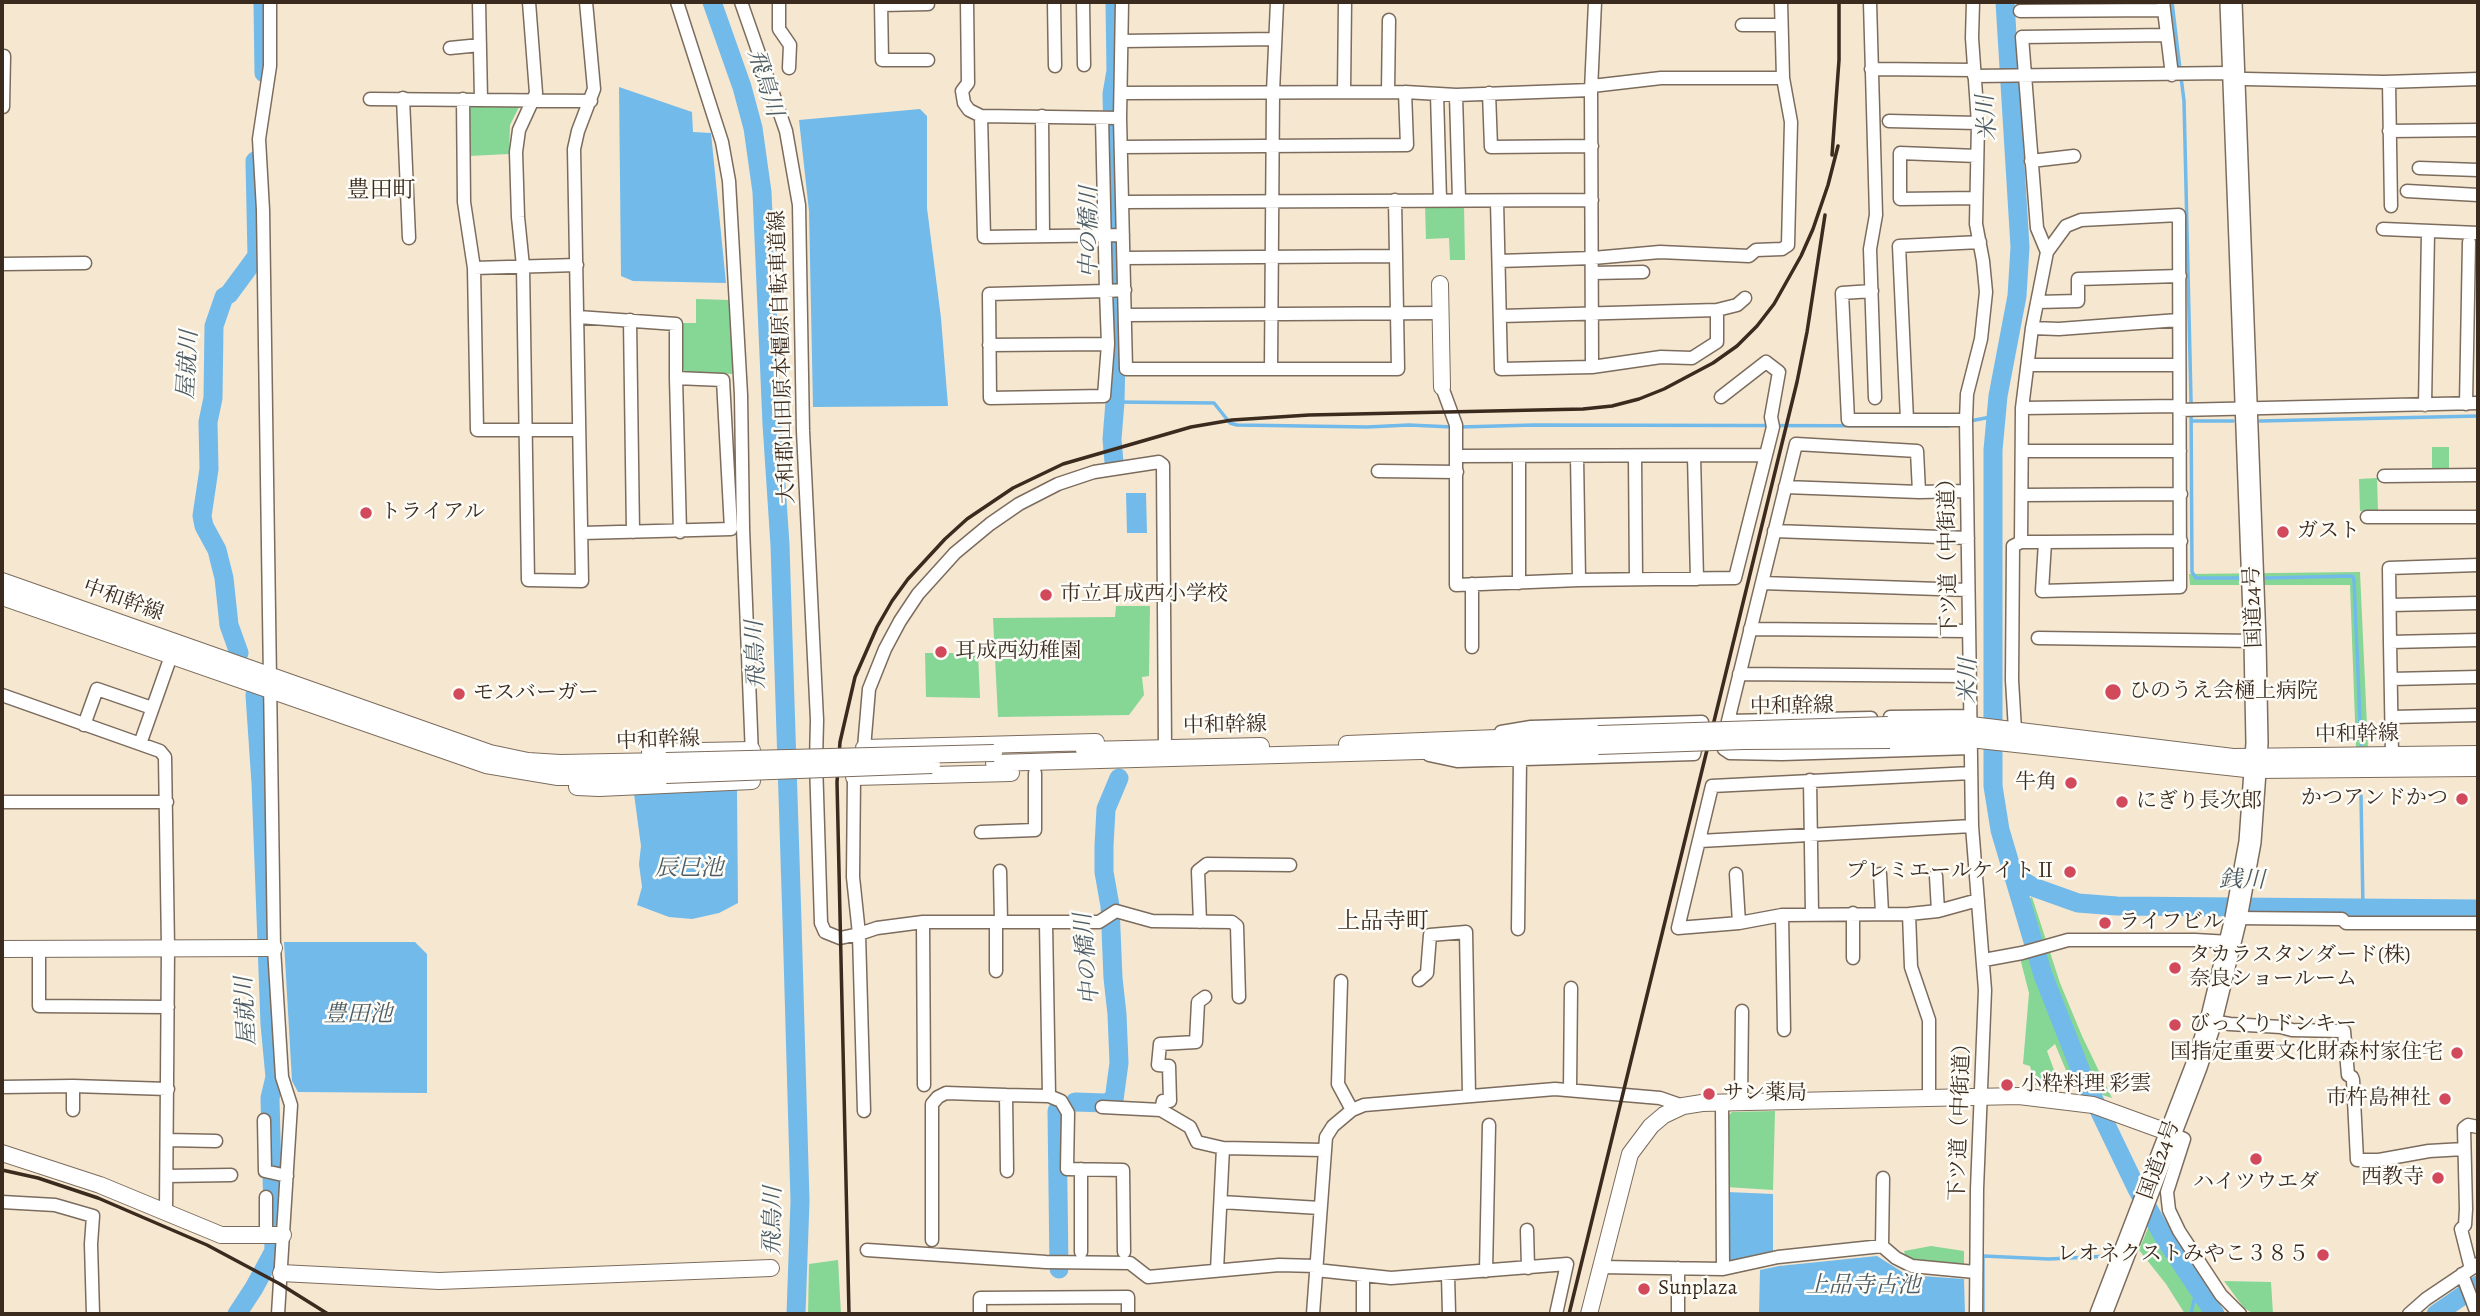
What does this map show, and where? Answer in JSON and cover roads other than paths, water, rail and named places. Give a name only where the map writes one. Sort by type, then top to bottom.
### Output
[{"type":"highway","name":"国道24号","points":[[2101,1314],[2211,1020],[2236,917],[2250,842],[2255,764],[2255,641],[2231,2]]},
{"type":"main road","points":[[1440,284],[1442,387]]},
{"type":"main road","name":"中和幹線","points":[[2,581],[486,765],[558,777],[666,768],[994,758],[1164,748],[1453,740],[1744,741],[1889,732],[2013,734],[2255,764],[2478,768]]},
{"type":"main road","name":"中和幹線","points":[[2,597],[171,656],[439,733],[490,752],[528,761],[666,768]]},
{"type":"main road","points":[[439,733],[559,754],[752,757],[816,762]]},
{"type":"main road","points":[[411,738],[450,759],[520,783],[599,788],[752,781]]},
{"type":"main road","name":"中和幹線","points":[[994,758],[1180,759],[1419,752],[1598,740]]},
{"type":"main road","points":[[864,748],[1142,741],[1164,748]]},
{"type":"main road","name":"中和幹線","points":[[2255,764],[2478,754]]},
{"type":"main road","points":[[854,777],[1114,770],[1180,759]]},
{"type":"main road","points":[[2,949],[274,948]]},
{"type":"main road","points":[[1589,1314],[1630,1154],[1651,1126],[1664,1115],[1683,1106],[1722,1102],[2019,1096],[2078,1101],[2132,1117],[2170,1133]]},
{"type":"main road","points":[[2,1153],[100,1185],[222,1235],[274,1235]]},
{"type":"main road","points":[[281,1273],[439,1281],[771,1268]]},
{"type":"street","points":[[270,2],[270,66],[259,139],[263,210],[274,948],[282,1077],[291,1105],[277,1174],[274,1235]]},
{"type":"street","points":[[479,2],[481,99]]},
{"type":"street","points":[[529,2],[536,93],[519,130],[516,152],[523,267],[528,580],[582,581],[574,149],[593,89],[586,2]]},
{"type":"street","points":[[677,2],[722,142],[729,181],[741,395],[752,757]]},
{"type":"street","name":"大和郡山田原本橿原自転車道線","points":[[740,2],[786,131],[799,205],[803,431],[817,720],[821,923],[825,932],[840,938],[859,934]]},
{"type":"street","points":[[779,2],[779,29],[790,45],[789,68]]},
{"type":"street","points":[[967,2],[968,83],[962,91],[964,103],[969,110],[981,116],[1111,118]]},
{"type":"street","points":[[1054,2],[1055,66]]},
{"type":"street","points":[[1083,2],[1084,65]]},
{"type":"street","points":[[1122,2],[1122,93],[1111,118],[1116,291],[1126,315],[1126,369],[1398,369],[1395,200]]},
{"type":"street","points":[[1271,369],[1273,92],[1277,2]]},
{"type":"street","points":[[1344,92],[1345,2]]},
{"type":"street","points":[[1592,368],[1592,88],[1595,2]]},
{"type":"street","points":[[1499,261],[1593,258],[1660,252],[1749,256],[1756,250],[1782,249],[1788,245],[1791,122],[1783,78],[1781,2]]},
{"type":"street","points":[[1870,2],[1876,215],[1870,248],[1875,398]]},
{"type":"street","name":"下ツ道（中街道）","points":[[1973,2],[1978,123],[1976,198],[1986,292],[1981,339],[1967,394],[1966,420],[1969,676],[1973,732],[1972,826],[1984,960],[1985,1028],[1975,1272],[1976,1314]]},
{"type":"street","points":[[928,4],[881,3],[881,60],[928,60]]},
{"type":"street","points":[[2020,11],[2163,6],[2166,35],[2179,74]]},
{"type":"street","points":[[1388,92],[1390,20]]},
{"type":"street","points":[[1742,25],[1781,25]]},
{"type":"street","points":[[2047,252],[2037,228],[2021,75],[2022,37],[2166,35]]},
{"type":"street","points":[[1122,41],[1275,39]]},
{"type":"street","points":[[450,48],[480,45]]},
{"type":"street","points":[[2,107],[4,56]]},
{"type":"street","points":[[1871,69],[1998,75],[2228,73],[2239,79],[2389,82],[2478,79]]},
{"type":"street","points":[[1122,93],[1405,92],[1456,95],[1592,88],[1661,78],[1783,78]]},
{"type":"street","points":[[2389,82],[2391,206]]},
{"type":"street","points":[[1121,147],[1407,145],[1405,92]]},
{"type":"street","points":[[1489,93],[1491,147],[1592,146]]},
{"type":"street","points":[[1437,94],[1440,201]]},
{"type":"street","points":[[1456,95],[1459,200]]},
{"type":"street","points":[[370,99],[591,101]]},
{"type":"street","points":[[403,99],[409,238]]},
{"type":"street","points":[[463,99],[464,202],[474,268],[477,430],[579,430]]},
{"type":"street","points":[[981,116],[984,237],[1113,235]]},
{"type":"street","points":[[1042,116],[1043,236]]},
{"type":"street","points":[[1111,118],[1121,147],[1123,202],[1113,235],[1124,258],[1108,344],[1104,396],[990,398],[989,294],[1116,291]]},
{"type":"street","points":[[1889,121],[1978,123]]},
{"type":"street","points":[[2389,131],[2478,130]]},
{"type":"street","points":[[1438,146],[1456,146]]},
{"type":"street","points":[[1976,198],[1900,199],[1900,153],[1977,156]]},
{"type":"street","points":[[2031,161],[2074,156]]},
{"type":"street","points":[[2419,168],[2478,170]]},
{"type":"street","points":[[2407,191],[2478,195]]},
{"type":"street","points":[[1123,202],[1592,200]]},
{"type":"street","points":[[1497,201],[1501,369],[1592,368],[1661,357],[1692,358],[1717,342],[1717,310]]},
{"type":"street","points":[[2021,542],[2022,408],[2032,328],[2047,252],[2066,226],[2081,220],[2179,215],[2180,587],[2042,591],[2045,542]]},
{"type":"street","points":[[2022,408],[2246,409],[2472,404],[2473,238],[2383,229]]},
{"type":"street","points":[[2425,405],[2428,232]]},
{"type":"street","points":[[1907,420],[1899,246],[1980,242]]},
{"type":"street","points":[[1124,258],[1395,256]]},
{"type":"street","points":[[2,264],[85,263]]},
{"type":"street","points":[[474,268],[577,265]]},
{"type":"street","points":[[1593,273],[1643,272]]},
{"type":"street","points":[[2037,302],[2078,301],[2078,279],[2180,276]]},
{"type":"street","points":[[1872,291],[1842,293],[1848,420],[1966,420]]},
{"type":"street","points":[[1501,316],[1726,310],[1745,298]]},
{"type":"street","points":[[1126,315],[1440,313]]},
{"type":"street","points":[[578,317],[676,324],[680,532]]},
{"type":"street","points":[[630,320],[633,532]]},
{"type":"street","points":[[2032,328],[2059,329],[2178,320]]},
{"type":"street","points":[[989,345],[1108,344]]},
{"type":"street","points":[[1442,387],[1456,425],[1456,585],[1735,578],[1773,428],[1771,417],[1779,372],[1766,362],[1721,397]]},
{"type":"street","points":[[2028,365],[2178,365]]},
{"type":"street","points":[[582,533],[731,529],[723,380],[676,378]]},
{"type":"street","points":[[1919,492],[1917,452],[1796,444],[1739,674],[1724,749],[1730,753],[1973,732]]},
{"type":"street","points":[[2022,451],[2180,451]]},
{"type":"street","points":[[1457,456],[1766,455]]},
{"type":"street","points":[[1519,456],[1520,583]]},
{"type":"street","points":[[1577,456],[1579,580]]},
{"type":"street","points":[[1635,456],[1636,579]]},
{"type":"street","points":[[1694,456],[1697,579]]},
{"type":"street","points":[[864,1111],[859,934],[853,877],[854,777],[864,748],[869,690],[885,649],[918,594],[955,553],[1019,504],[1058,484],[1094,472],[1158,462],[1163,465],[1164,748]]},
{"type":"street","points":[[1378,471],[1457,472]]},
{"type":"street","points":[[2384,475],[2478,475]]},
{"type":"street","points":[[1785,487],[1966,491]]},
{"type":"street","points":[[2022,495],[2181,494]]},
{"type":"street","points":[[2367,517],[2478,517]]},
{"type":"street","points":[[1774,531],[1968,538]]},
{"type":"street","points":[[2013,734],[2013,546],[2021,542],[2181,541]]},
{"type":"street","points":[[2392,756],[2389,568],[2478,565]]},
{"type":"street","points":[[1762,583],[1969,590]]},
{"type":"street","points":[[1472,584],[1472,647]]},
{"type":"street","points":[[2390,605],[2478,603]]},
{"type":"street","points":[[1750,629],[1969,631]]},
{"type":"street","points":[[2038,638],[2255,641]]},
{"type":"street","points":[[2390,642],[2478,640]]},
{"type":"street","points":[[140,744],[171,656]]},
{"type":"street","points":[[1739,674],[1969,676]]},
{"type":"street","points":[[2391,679],[2478,677]]},
{"type":"street","points":[[84,725],[97,689],[152,708]]},
{"type":"street","points":[[2,695],[160,751],[165,757],[168,948],[166,1211]]},
{"type":"street","points":[[2392,717],[2478,715]]},
{"type":"street","points":[[1728,721],[1973,732]]},
{"type":"street","points":[[1419,752],[1457,761],[1694,754],[1702,722],[1531,727],[1453,740]]},
{"type":"street","points":[[1518,929],[1520,759]]},
{"type":"street","points":[[981,832],[1035,830],[1035,772]]},
{"type":"street","points":[[1971,773],[1712,786],[1678,929],[1812,913],[1909,914],[1938,911],[1978,900]]},
{"type":"street","points":[[1810,780],[1812,913]]},
{"type":"street","points":[[2,802],[167,802]]},
{"type":"street","points":[[1700,841],[1972,826]]},
{"type":"street","points":[[1200,922],[1198,871],[1207,864],[1290,865]]},
{"type":"street","points":[[996,971],[1000,872]]},
{"type":"street","points":[[1736,874],[1739,923]]},
{"type":"street","points":[[1881,874],[1882,913]]},
{"type":"street","points":[[1936,876],[1938,911]]},
{"type":"street","points":[[859,934],[923,922],[1100,922],[1112,913],[1152,920],[1232,922],[1237,926],[1239,998]]},
{"type":"street","points":[[1853,913],[1853,958]]},
{"type":"street","points":[[1909,914],[1911,967],[1929,1020],[1929,1097]]},
{"type":"street","points":[[1782,915],[1784,1030]]},
{"type":"street","points":[[2236,917],[2342,919],[2346,923],[2478,923]]},
{"type":"street","points":[[923,922],[924,1085]]},
{"type":"street","points":[[1046,923],[1049,1096]]},
{"type":"street","points":[[1419,980],[1427,974],[1430,935],[1466,932],[1469,1095]]},
{"type":"street","points":[[1984,960],[2068,940],[2230,942]]},
{"type":"street","points":[[39,950],[39,1006],[167,1007]]},
{"type":"street","points":[[1340,981],[1338,1084],[1352,1110]]},
{"type":"street","points":[[1570,1090],[1571,988]]},
{"type":"street","points":[[1161,1110],[1163,1101],[1170,1101],[1169,1066],[1158,1065],[1160,1044],[1196,1042],[1198,1002],[1205,997]]},
{"type":"street","points":[[1741,1102],[1742,1010]]},
{"type":"street","points":[[2211,1020],[2292,1030],[2344,1031],[2348,1075],[2353,1080],[2357,1160],[2379,1160],[2429,1151],[2464,1149]]},
{"type":"street","points":[[73,1086],[73,1111]]},
{"type":"street","points":[[2,1087],[168,1089]]},
{"type":"street","points":[[1313,1314],[1326,1137],[1333,1126],[1352,1110],[1364,1105],[1525,1090],[1570,1090],[1660,1098],[1683,1106]]},
{"type":"street","points":[[932,1240],[932,1104],[946,1093],[1049,1096],[1061,1101],[1068,1112],[1066,1169],[1124,1170],[1124,1252]]},
{"type":"street","points":[[1006,1095],[1007,1171]]},
{"type":"street","points":[[1722,1102],[1723,1269]]},
{"type":"street","points":[[1102,1107],[1161,1110],[1190,1127],[1197,1142],[1223,1148],[1324,1150]]},
{"type":"street","points":[[264,1120],[265,1171],[277,1174]]},
{"type":"street","points":[[1486,1271],[1489,1125]]},
{"type":"street","points":[[2475,1311],[2461,1229],[2465,1225],[2466,1209],[2464,1128],[2468,1125],[2478,1126]]},
{"type":"street","points":[[2170,1133],[2184,1139],[2168,1192],[2169,1210],[2179,1231],[2221,1295],[2240,1314]]},
{"type":"street","points":[[167,1140],[216,1141]]},
{"type":"street","points":[[1217,1270],[1223,1148]]},
{"type":"street","points":[[1081,1169],[1081,1252]]},
{"type":"street","points":[[167,1176],[231,1175]]},
{"type":"street","points":[[1882,1246],[1884,1178]]},
{"type":"street","points":[[266,1197],[281,1273],[278,1314]]},
{"type":"street","points":[[2,1202],[55,1205],[93,1216],[93,1314]]},
{"type":"street","points":[[1221,1202],[1320,1208]]},
{"type":"street","points":[[1527,1230],[1528,1268]]},
{"type":"street","points":[[1600,1267],[1723,1269],[1778,1257],[1882,1246],[1896,1258],[1912,1266],[1975,1272]]},
{"type":"street","points":[[867,1250],[1046,1262],[1130,1263],[1148,1277],[1279,1265],[1391,1278],[1567,1264],[1556,1314]]},
{"type":"street","points":[[1678,1268],[1678,1314]]},
{"type":"street","points":[[2409,1314],[2469,1272]]},
{"type":"street","points":[[1363,1275],[1363,1314]]},
{"type":"street","points":[[1448,1275],[1449,1314]]},
{"type":"street","points":[[980,1314],[980,1298],[1128,1297],[1128,1314]]},
{"type":"water","points":[[619,87],[692,112],[693,132],[711,133],[726,283],[633,281],[621,276]]},
{"type":"water","points":[[920,109],[927,116],[927,208],[941,318],[948,406],[813,407],[809,211],[799,120]]},
{"type":"water","points":[[1126,493],[1146,493],[1147,533],[1127,533]]},
{"type":"water","name":"辰巳池","points":[[737,790],[738,903],[719,913],[692,919],[669,917],[637,905],[642,887],[639,864],[641,846],[634,794]]},
{"type":"water","name":"豊田池","points":[[284,942],[415,942],[427,954],[427,1093],[298,1092],[292,1081]]},
{"type":"water","points":[[1727,1192],[1773,1194],[1773,1254],[1726,1266]]},
{"type":"water","name":"上品寺古池","points":[[1877,1256],[1907,1275],[1964,1279],[1965,1314],[1759,1314],[1760,1270]]},
{"type":"waterway","name":"屋就川","points":[[263,2],[264,73]]},
{"type":"waterway","name":"飛鳥川","points":[[712,2],[742,87],[753,128],[762,192],[780,545],[792,921],[800,1201],[796,1314]]},
{"type":"waterway","name":"中の橋川","points":[[1114,462],[1112,439],[1117,312],[1112,94],[1116,71],[1115,2]]},
{"type":"waterway","name":"米川","points":[[2005,2],[2020,247],[2017,296],[1998,396],[1993,450],[1993,786],[2000,830],[2043,975],[2084,1079],[2136,1187],[2165,1239],[2215,1314]]},
{"type":"waterway","points":[[2172,2],[2180,69]]},
{"type":"waterway","points":[[2181,77],[2184,101],[2191,400],[2192,572],[2196,578],[2239,578]]},
{"type":"waterway","name":"屋就川","points":[[239,653],[229,625],[224,578],[217,550],[204,526],[202,516],[209,469],[208,422],[213,398],[214,326],[224,297],[257,256],[255,161]]},
{"type":"waterway","points":[[1115,402],[1214,403],[1230,423],[1237,425],[1452,427]]},
{"type":"waterway","points":[[1970,421],[1996,416]]},
{"type":"waterway","points":[[2260,421],[2478,416]]},
{"type":"waterway","points":[[2192,421],[2233,421]]},
{"type":"waterway","points":[[1460,427],[1949,426]]},
{"type":"waterway","points":[[2266,578],[2352,576],[2354,579],[2361,745]]},
{"type":"waterway","name":"屋就川","points":[[237,1314],[274,1251],[270,1098],[275,1077],[270,1024],[255,695]]},
{"type":"waterway","name":"中の橋川","points":[[1075,1102],[1105,1103],[1114,1100],[1119,1063],[1104,846],[1106,809],[1119,778]]},
{"type":"waterway","points":[[2361,796],[2363,909]]},
{"type":"waterway","name":"銭川","points":[[2011,874],[2033,887],[2078,903],[2117,906],[2478,909]]},
{"type":"waterway","name":"中の橋川","points":[[1057,1111],[1059,1269]]},
{"type":"waterway","points":[[1983,1314],[1983,1256],[2049,1259],[2110,1256]]},
{"type":"waterway","name":"米川","points":[[2436,1314],[2478,1285]]},
{"type":"waterway","points":[[2191,1314],[2194,1300],[2201,1294]]},
{"type":"railway","points":[[1832,155],[1839,60],[1839,2]]},
{"type":"railway","points":[[849,1314],[837,782],[840,742],[855,677],[877,627],[908,579],[967,519],[1013,488],[1063,464],[1191,427],[1232,420],[1309,415],[1583,409],[1612,406],[1664,389],[1713,363],[1737,346],[1774,304],[1813,229],[1838,146]]},
{"type":"railway","points":[[1569,1314],[1797,382],[1825,215]]},
{"type":"railway","points":[[2,1170],[38,1178],[98,1198],[207,1245],[280,1284],[328,1314]]},
{"type":"place","name":"トライアル","points":[[366,513]]},
{"type":"place","name":"ガスト","points":[[2283,532]]},
{"type":"place","name":"市立耳成西小学校","points":[[1046,595]]},
{"type":"place","name":"耳成西幼稚園","points":[[941,652]]},
{"type":"place","name":"ひのうえ会樋上病院","points":[[2113,692]]},
{"type":"place","name":"モスバーガー","points":[[459,694]]},
{"type":"place","name":"牛角","points":[[2071,783]]},
{"type":"place","name":"かつアンドかつ","points":[[2462,799]]},
{"type":"place","name":"にぎり長次郎","points":[[2122,802]]},
{"type":"place","name":"プレミエールケイトⅡ","points":[[2070,872]]},
{"type":"place","name":"ライフビル","points":[[2105,923]]},
{"type":"place","name":"タカラスタンダード(株) 奈良ショールーム","points":[[2175,968]]},
{"type":"place","name":"びっくりドンキー","points":[[2175,1025]]},
{"type":"place","name":"国指定重要文化財森村家住宅","points":[[2457,1053]]},
{"type":"place","name":"小粋料理 彩雲","points":[[2007,1085]]},
{"type":"place","name":"サン薬局","points":[[1709,1094]]},
{"type":"place","name":"市杵島神社","points":[[2445,1099]]},
{"type":"place","name":"ハイツウエダ","points":[[2256,1159]]},
{"type":"place","name":"西教寺","points":[[2438,1178]]},
{"type":"place","name":"レオネクストみやこ３８５","points":[[2323,1255]]},
{"type":"place","name":"Sunplaza","points":[[1644,1289]]},
{"type":"district","name":"豊田町","points":[[381,191]]},
{"type":"district","name":"上品寺町","points":[[1383,922]]}]
